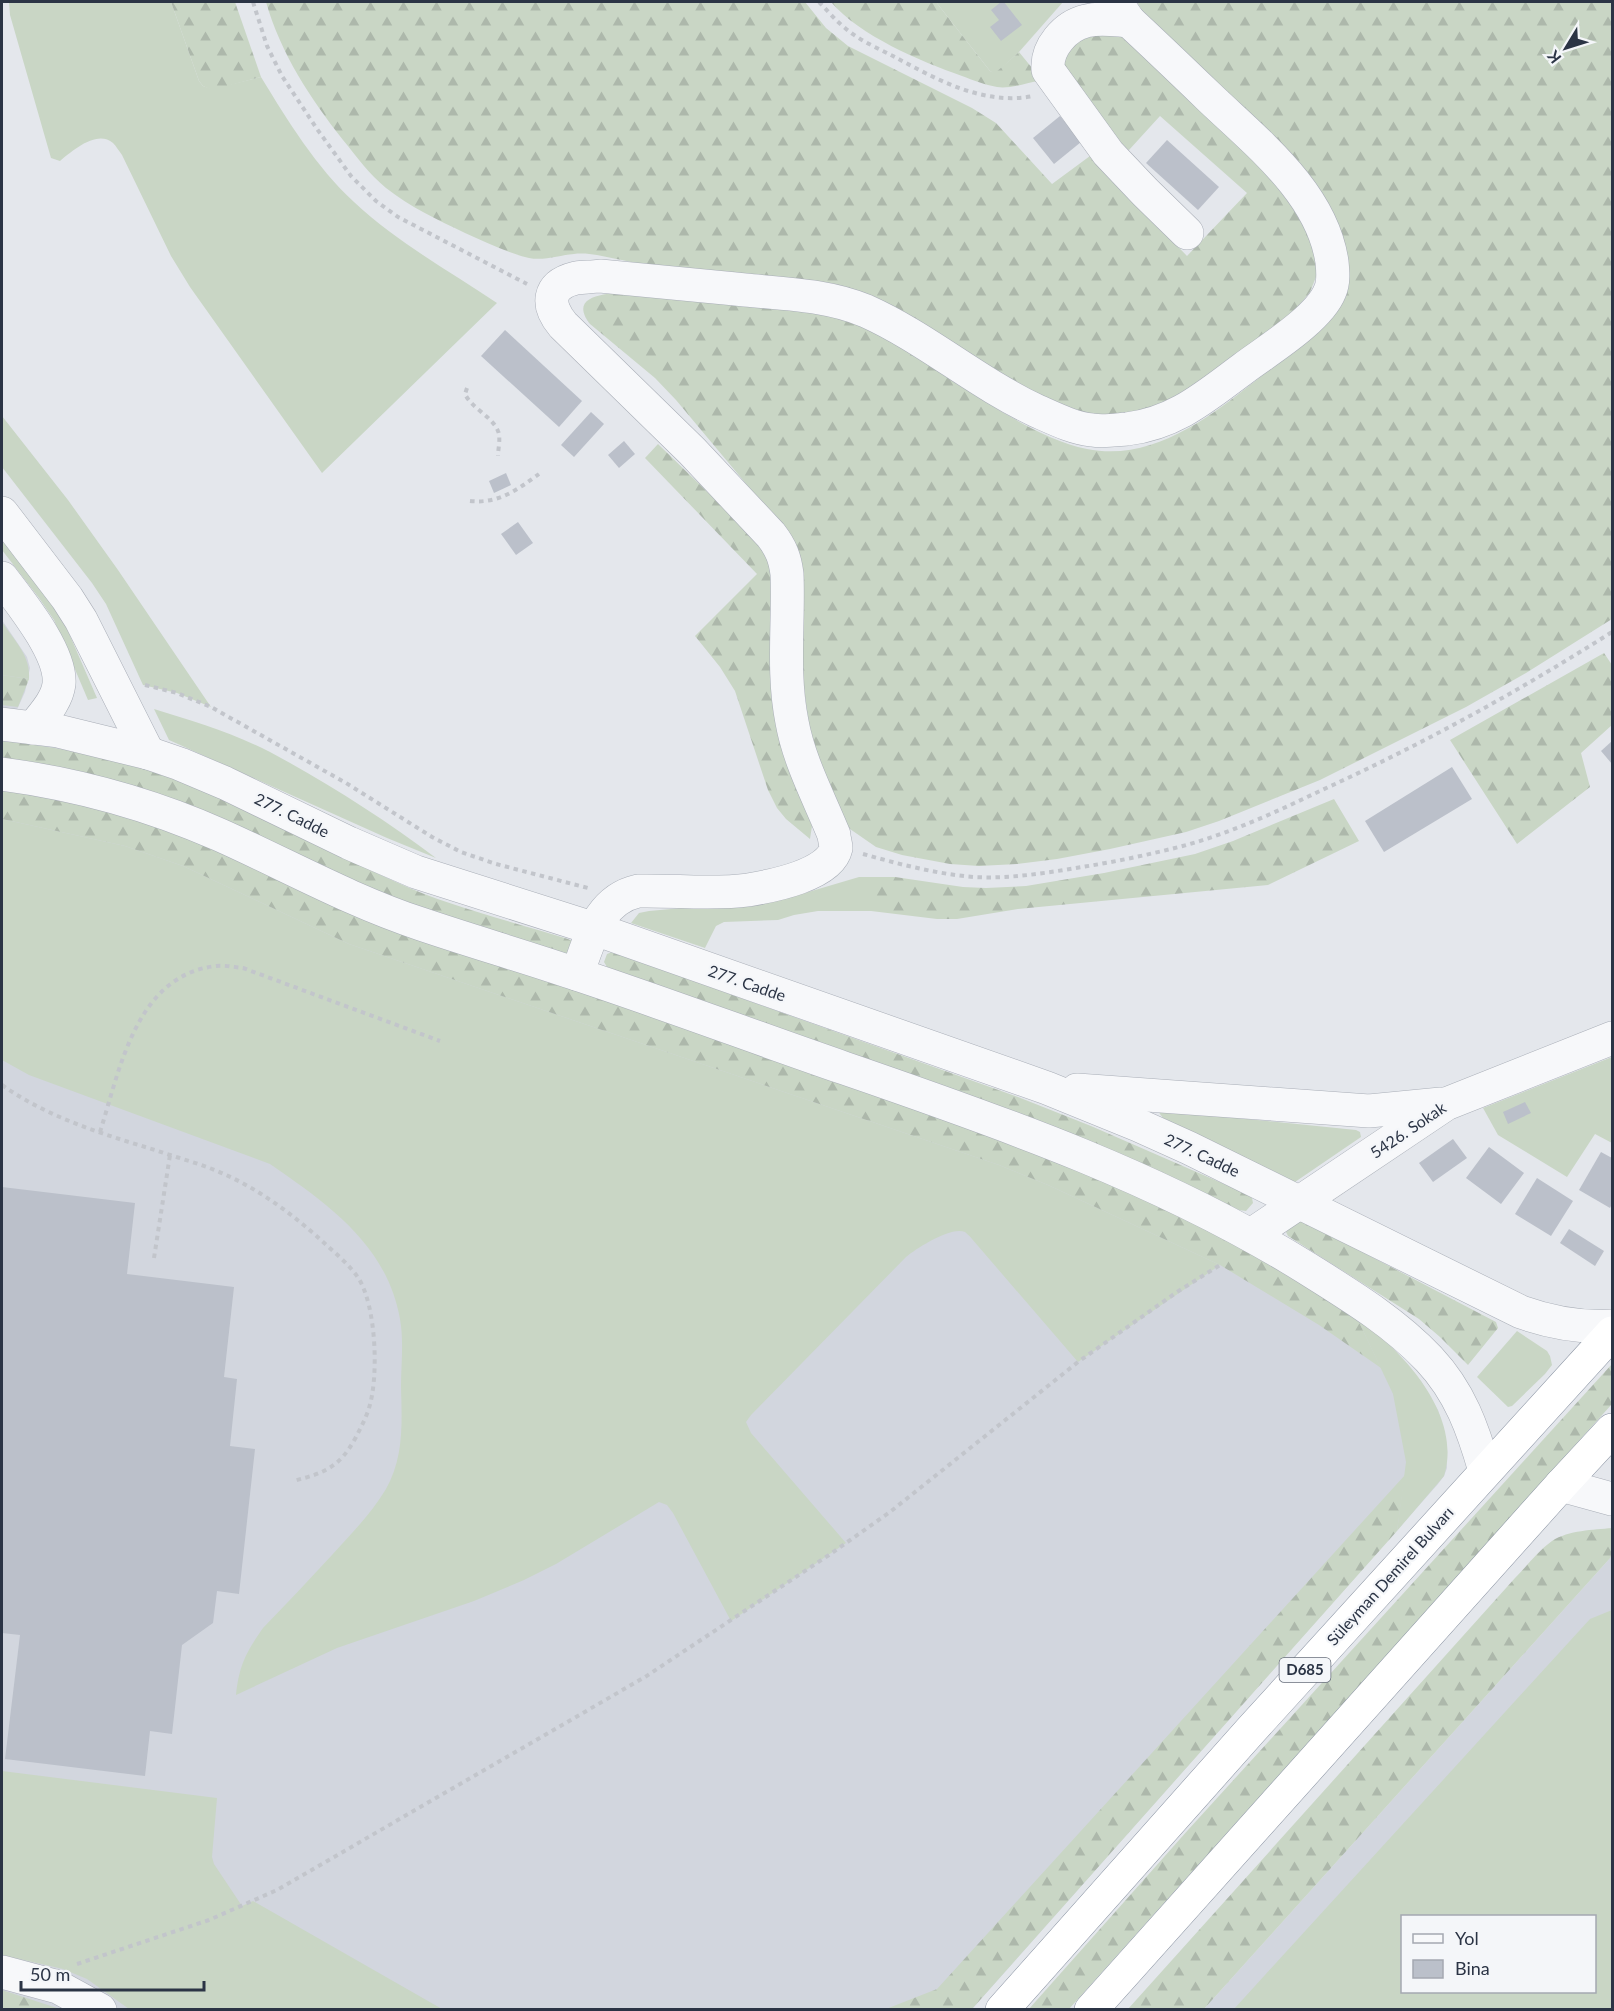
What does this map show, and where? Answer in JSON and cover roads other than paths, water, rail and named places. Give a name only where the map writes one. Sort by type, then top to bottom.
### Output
[{"type":"highway","name":"Süleyman Demirel Bulvarı","points":[[1002,2010],[1251,1730],[1612,1333]]},
{"type":"highway","points":[[1091,2010],[1612,1430]]},
{"type":"street","points":[[577,974],[603,913],[620,896],[638,891],[748,890],[806,875],[822,867],[831,859],[836,847],[834,835],[803,759],[792,723],[787,684],[787,574],[785,558],[779,546],[692,451],[554,315],[551,298],[557,289],[576,278],[600,276],[810,296],[862,310],[887,322],[1005,395],[1074,427],[1094,431],[1140,427],[1177,415],[1206,396],[1309,317],[1329,295],[1333,284],[1330,252],[1324,230],[1310,205],[1290,178],[1260,145],[1122,11],[1084,21],[1078,14],[1053,46],[1047,60],[1048,69],[1116,162],[1187,233]]},
{"type":"street","points":[[2,513],[67,598],[81,620],[148,753]]},
{"type":"street","name":"277. Cadde","points":[[2,578],[43,634],[55,663],[59,683],[54,700],[17,726]]},
{"type":"street","name":"277. Cadde","points":[[17,726],[105,741],[180,764],[416,872],[595,929],[1047,1088],[1138,1125],[1301,1202],[1521,1312],[1566,1325],[1612,1326]]},
{"type":"street","points":[[6,775],[92,791],[149,807],[218,834],[365,903],[577,974],[1007,1125],[1168,1192],[1251,1235],[1382,1317],[1409,1340],[1432,1362],[1466,1412],[1485,1471]]},
{"type":"street","name":"5426. Sokak","points":[[1251,1235],[1446,1104],[1612,1038]]},
{"type":"street","points":[[1047,1088],[1358,1110],[1404,1109],[1446,1104]]},
{"type":"street","points":[[1561,1485],[1612,1499]]},
{"type":"street","points":[[2,1972],[58,1987],[100,2010]]}]
